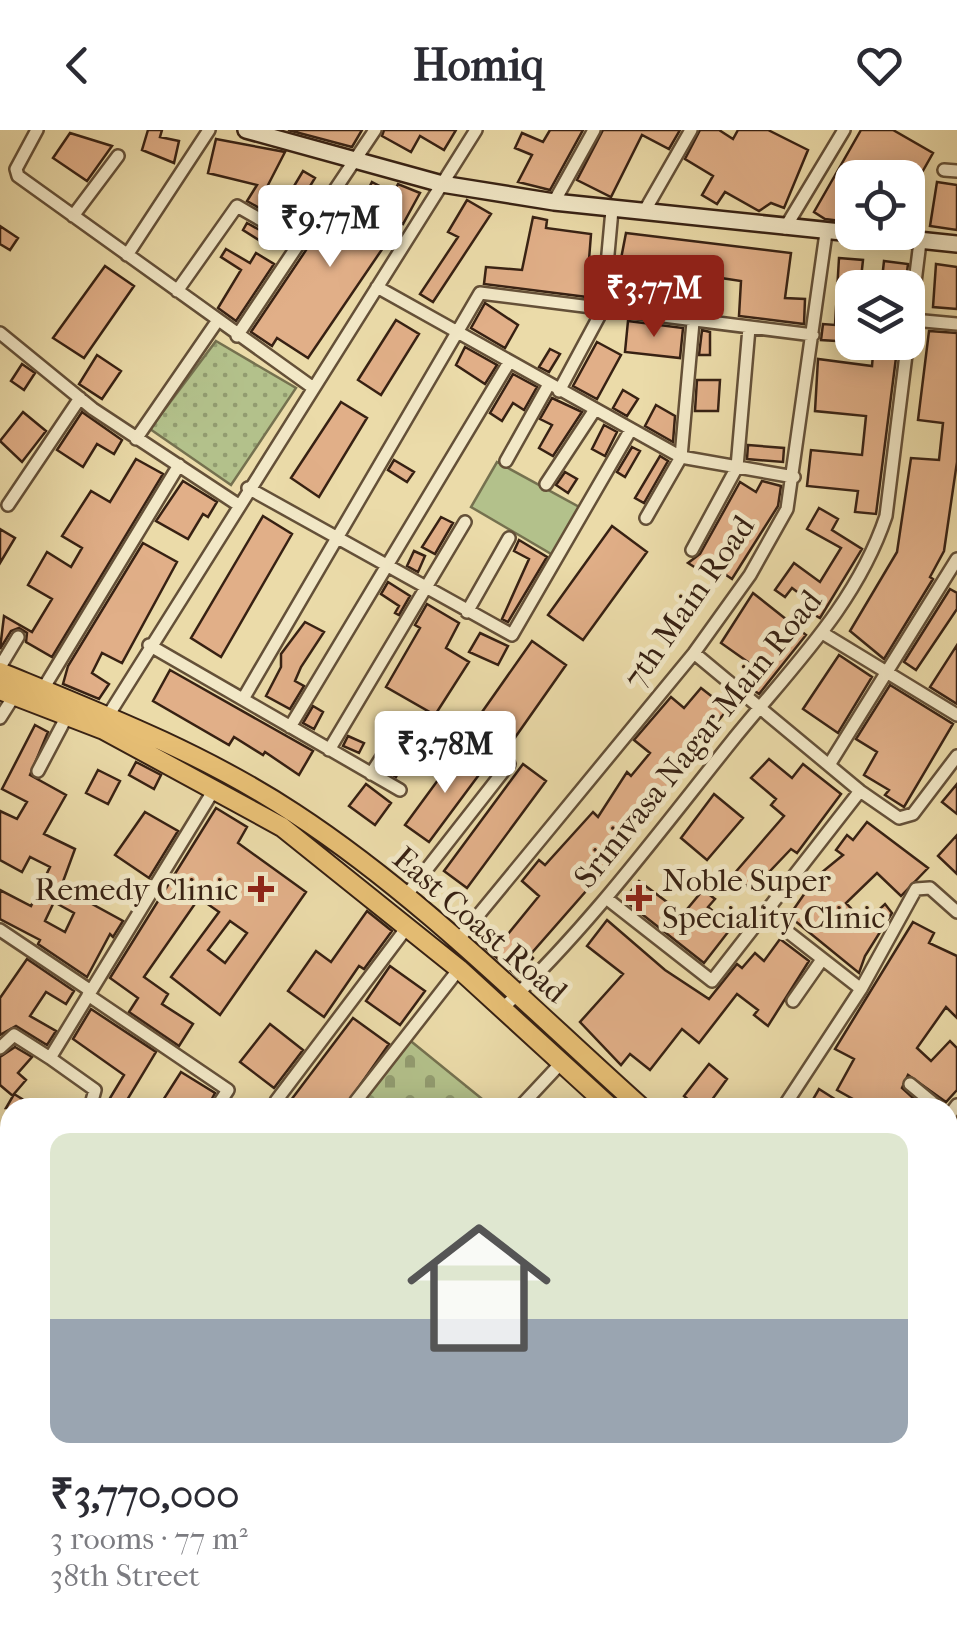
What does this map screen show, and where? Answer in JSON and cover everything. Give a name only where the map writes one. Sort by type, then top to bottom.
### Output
[{"type":"main road","name":"East Coast Road","points":[[0,669],[105,723],[282,827],[459,969],[600,1098]]},
{"type":"main road","name":"East Coast Road","points":[[7,692],[67,716],[105,723],[222,770],[290,810],[406,897],[631,1098]]},
{"type":"street","points":[[38,130],[16,172],[237,336],[312,386]]},
{"type":"street","points":[[126,255],[210,130]]},
{"type":"street","points":[[246,130],[442,184],[612,210],[835,234]]},
{"type":"street","points":[[237,336],[375,130]]},
{"type":"street","points":[[105,723],[237,504],[476,130]]},
{"type":"street","points":[[554,202],[594,130]]},
{"type":"street","points":[[644,212],[691,130]]},
{"type":"street","points":[[785,228],[844,130]]},
{"type":"street","points":[[72,216],[118,156]]},
{"type":"street","points":[[176,291],[237,206],[301,244]]},
{"type":"street","points":[[506,461],[603,309],[612,210]]},
{"type":"street","name":"7th Main Road","points":[[458,942],[694,653],[787,509],[826,233]]},
{"type":"street","points":[[925,242],[957,244]]},
{"type":"street","points":[[377,286],[458,336],[680,457],[794,477]]},
{"type":"street","points":[[243,700],[482,292],[813,335]]},
{"type":"street","points":[[136,439],[218,320]]},
{"type":"street","points":[[925,321],[957,324]]},
{"type":"street","points":[[646,518],[680,457],[693,322]]},
{"type":"street","points":[[692,550],[737,467],[749,328]]},
{"type":"street","points":[[0,334],[136,439],[237,504]]},
{"type":"street","name":"Srinivasa Nagar Main Road","points":[[504,1008],[606,898],[758,709],[824,634],[872,558],[886,516],[908,360]]},
{"type":"street","points":[[290,727],[508,364]]},
{"type":"street","points":[[8,506],[80,398]]},
{"type":"street","points":[[546,484],[594,411]]},
{"type":"street","points":[[248,488],[512,635],[630,431]]},
{"type":"street","points":[[43,690],[178,465]]},
{"type":"street","points":[[330,750],[465,522]]},
{"type":"street","points":[[467,612],[509,538]]},
{"type":"street","points":[[829,765],[957,560]]},
{"type":"street","points":[[824,634],[957,715]]},
{"type":"street","points":[[0,669],[18,637]]},
{"type":"street","points":[[150,645],[400,790]]},
{"type":"street","points":[[694,653],[860,791],[906,819],[956,761]]},
{"type":"street","points":[[0,718],[7,692]]},
{"type":"street","points":[[38,770],[67,716]]},
{"type":"street","points":[[371,774],[401,727]]},
{"type":"street","points":[[406,897],[508,764]]},
{"type":"street","points":[[50,1058],[214,788]]},
{"type":"street","points":[[606,898],[712,981],[860,791]]},
{"type":"street","points":[[789,1098],[860,989],[916,889],[930,888],[957,912]]},
{"type":"street","points":[[765,914],[860,989]]},
{"type":"street","points":[[278,1098],[408,926]]},
{"type":"street","points":[[0,930],[228,1090],[223,1098]]},
{"type":"street","points":[[793,1000],[821,961]]},
{"type":"street","points":[[358,1098],[459,969]]},
{"type":"street","points":[[0,1048],[14,1035],[95,1090],[93,1098]]},
{"type":"street","points":[[528,1098],[562,1062]]},
{"type":"street","points":[[910,1084],[928,1098]]},
{"type":"green space","points":[[216,341],[296,388],[231,485],[150,429]]},
{"type":"green space","points":[[497,462],[581,508],[553,555],[471,507]]},
{"type":"green space","points":[[407,1038],[481,1098],[362,1098]]},
{"type":"building","points":[[148,130],[162,130],[160,137],[179,141],[174,163],[142,150]]},
{"type":"building","points":[[288,130],[362,130],[352,147]]},
{"type":"building","points":[[384,130],[456,130],[444,150],[420,136],[411,152],[382,136]]},
{"type":"building","points":[[550,130],[583,130],[550,190],[518,182],[532,155],[515,148],[522,133],[543,142]]},
{"type":"building","points":[[603,130],[680,130],[669,149],[642,135],[611,197],[577,180]]},
{"type":"building","points":[[700,130],[719,130],[733,139],[738,130],[768,130],[808,150],[784,208],[771,203],[759,211],[725,192],[717,204],[702,195],[713,176],[685,159]]},
{"type":"building","points":[[861,130],[893,130],[933,153],[925,167],[925,160],[844,160]]},
{"type":"building","points":[[70,133],[112,146],[87,181],[53,158]]},
{"type":"building","points":[[216,139],[285,152],[268,185],[287,198],[303,171],[315,178],[287,224],[247,201],[257,185],[208,173]]},
{"type":"building","points":[[835,175],[835,220],[814,212]]},
{"type":"building","points":[[372,182],[393,193],[398,184],[420,193],[403,224],[371,207],[360,224],[387,242],[308,358],[277,338],[272,346],[251,332],[343,195],[360,205]]},
{"type":"building","points":[[937,182],[957,185],[957,230],[930,226]]},
{"type":"building","points":[[467,200],[491,214],[433,302],[420,294],[458,237],[448,232]]},
{"type":"building","points":[[533,217],[547,220],[546,228],[591,234],[588,273],[597,273],[595,298],[484,284],[486,267],[522,270]]},
{"type":"building","points":[[247,223],[267,234],[262,242],[243,230]]},
{"type":"building","points":[[0,226],[18,238],[10,250],[0,244]]},
{"type":"building","points":[[626,233],[791,253],[785,298],[805,299],[804,324],[739,316],[741,281],[721,278],[718,314],[613,300]]},
{"type":"building","points":[[226,249],[250,263],[256,253],[274,264],[236,321],[218,308],[241,270],[221,257]]},
{"type":"building","points":[[839,258],[863,260],[862,270],[838,270]]},
{"type":"building","points":[[884,261],[908,264],[907,270],[883,270]]},
{"type":"building","points":[[936,264],[957,267],[957,309],[933,307]]},
{"type":"building","points":[[105,266],[134,286],[84,358],[53,338]]},
{"type":"building","points":[[485,303],[518,325],[505,348],[471,328]]},
{"type":"building","points":[[396,320],[419,334],[381,395],[358,380]]},
{"type":"building","points":[[628,321],[683,328],[680,358],[625,352]]},
{"type":"building","points":[[823,324],[835,325],[835,341],[821,340]]},
{"type":"building","points":[[702,330],[710,332],[710,355],[699,355]]},
{"type":"building","points":[[929,331],[957,333],[957,462],[944,551],[930,577],[933,579],[884,659],[850,631],[897,552],[911,458],[939,460],[943,423],[918,420]]},
{"type":"building","points":[[597,342],[621,355],[597,399],[573,386]]},
{"type":"building","points":[[465,347],[497,365],[485,384],[456,365]]},
{"type":"building","points":[[550,349],[560,354],[549,372],[539,367]]},
{"type":"building","points":[[97,355],[121,371],[102,399],[79,384]]},
{"type":"building","points":[[818,359],[872,366],[872,360],[896,360],[876,514],[855,512],[858,491],[807,486],[811,450],[862,455],[866,416],[815,411]]},
{"type":"building","points":[[22,364],[35,373],[24,390],[11,381]]},
{"type":"building","points":[[513,374],[537,387],[524,410],[513,403],[502,421],[490,413]]},
{"type":"building","points":[[697,380],[720,380],[718,411],[695,411]]},
{"type":"building","points":[[623,390],[638,399],[627,416],[613,408]]},
{"type":"building","points":[[552,398],[582,412],[553,456],[539,448],[552,425],[540,419]]},
{"type":"building","points":[[341,402],[367,418],[319,497],[291,478]]},
{"type":"building","points":[[656,405],[675,416],[673,442],[645,426]]},
{"type":"building","points":[[23,412],[46,431],[22,462],[0,441]]},
{"type":"building","points":[[82,412],[122,440],[114,454],[97,444],[83,467],[57,450]]},
{"type":"building","points":[[604,425],[617,432],[605,456],[592,449]]},
{"type":"building","points":[[748,445],[784,448],[783,462],[747,459]]},
{"type":"building","points":[[632,447],[640,451],[625,477],[617,472]]},
{"type":"building","points":[[660,456],[668,461],[644,503],[635,498]]},
{"type":"building","points":[[136,459],[163,474],[52,657],[26,642],[27,633],[19,628],[11,631],[0,649],[4,616],[32,632],[52,599],[28,585],[47,552],[71,567],[82,548],[62,536],[91,491],[110,502]]},
{"type":"building","points":[[394,460],[414,472],[407,482],[388,470]]},
{"type":"building","points":[[565,472],[577,479],[568,493],[556,485]]},
{"type":"building","points":[[183,481],[217,502],[208,517],[203,514],[188,539],[156,521]]},
{"type":"building","points":[[762,481],[781,486],[778,506],[732,579],[710,564],[704,573],[688,563],[700,554],[740,482],[756,492]]},
{"type":"building","points":[[819,508],[838,519],[832,530],[862,549],[820,618],[803,608],[808,600],[792,588],[785,597],[775,590],[794,563],[820,582],[841,548],[807,529]]},
{"type":"building","points":[[263,516],[292,534],[221,657],[191,638]]},
{"type":"building","points":[[441,517],[453,523],[435,554],[422,547]]},
{"type":"building","points":[[612,526],[647,552],[583,640],[548,615]]},
{"type":"building","points":[[0,529],[15,538],[0,563]]},
{"type":"building","points":[[519,540],[547,557],[508,622],[502,619],[529,559],[514,551]]},
{"type":"building","points":[[143,543],[177,562],[122,663],[102,653],[92,673],[109,684],[99,699],[63,684],[68,666]]},
{"type":"building","points":[[414,551],[425,556],[418,572],[407,566]]},
{"type":"building","points":[[388,582],[410,596],[399,615],[395,613],[399,606],[381,594]]},
{"type":"building","points":[[950,589],[957,593],[957,609],[916,670],[904,662]]},
{"type":"building","points":[[753,593],[806,635],[759,694],[743,682],[755,667],[721,643]]},
{"type":"building","points":[[427,604],[459,623],[446,648],[469,662],[435,715],[386,687],[420,628],[415,625]]},
{"type":"building","points":[[305,622],[324,632],[301,667],[295,681],[304,686],[290,709],[266,696],[281,667],[281,654]]},
{"type":"building","points":[[480,633],[508,646],[498,665],[469,652]]},
{"type":"building","points":[[532,641],[566,665],[502,756],[468,732]]},
{"type":"building","points":[[957,645],[957,704],[930,687]]},
{"type":"building","points":[[839,655],[872,677],[838,733],[803,709]]},
{"type":"building","points":[[170,670],[313,751],[299,775],[265,752],[263,755],[234,737],[229,745],[153,701]]},
{"type":"building","points":[[890,685],[953,724],[904,807],[885,795],[889,790],[864,775],[877,752],[856,739]]},
{"type":"building","points":[[701,688],[728,709],[713,727],[718,731],[663,795],[654,787],[635,811],[639,815],[622,836],[625,839],[605,864],[608,866],[530,955],[533,958],[518,977],[477,940],[488,926],[504,939],[539,896],[522,881],[539,860],[545,865],[593,812],[598,817],[627,772],[631,776],[650,753],[634,740],[671,697],[684,708]]},
{"type":"building","points":[[313,706],[323,712],[314,729],[303,723]]},
{"type":"building","points":[[35,725],[48,732],[30,775],[66,795],[44,834],[75,849],[61,887],[123,921],[113,937],[110,934],[87,977],[38,944],[40,940],[0,919],[0,890],[31,906],[50,867],[30,857],[22,872],[0,860],[0,811],[17,819],[27,802],[2,789]],"holes":[[[54,902],[74,913],[65,932],[45,921]]]},
{"type":"building","points":[[410,730],[439,745],[434,755],[413,744],[396,777],[385,770]]},
{"type":"building","points":[[348,736],[364,743],[359,753],[343,746]]},
{"type":"building","points":[[460,750],[484,768],[429,842],[405,825]]},
{"type":"building","points":[[769,759],[792,778],[803,764],[841,794],[797,853],[791,849],[752,890],[733,875],[784,816],[771,805],[776,799],[751,778]]},
{"type":"building","points":[[136,762],[161,775],[154,789],[129,775]]},
{"type":"building","points":[[523,764],[546,781],[467,888],[444,871]]},
{"type":"building","points":[[98,770],[120,781],[108,804],[86,793]]},
{"type":"building","points":[[366,784],[391,803],[375,825],[349,806]]},
{"type":"building","points":[[957,784],[957,814],[942,802]]},
{"type":"building","points":[[714,794],[743,818],[707,860],[681,838]]},
{"type":"building","points":[[216,808],[247,827],[238,843],[306,892],[220,1015],[171,977],[219,912],[199,898],[144,977],[168,994],[162,1004],[193,1024],[179,1046],[129,1012],[138,998],[110,978]],"holes":[[[230,921],[247,933],[225,963],[208,950]]]},
{"type":"building","points":[[145,812],[178,831],[149,878],[115,855]]},
{"type":"building","points":[[867,822],[928,868],[901,896],[877,873],[846,903],[865,923],[885,904],[892,913],[859,973],[789,916],[816,877],[843,855],[836,850],[847,835],[853,840]]},
{"type":"building","points":[[957,835],[957,874],[938,856]]},
{"type":"building","points":[[639,881],[683,914],[703,890],[715,899],[708,907],[732,927],[704,963],[624,900]]},
{"type":"building","points":[[367,911],[392,931],[364,969],[359,966],[324,1017],[288,991],[316,951],[331,962]]},
{"type":"building","points":[[607,920],[665,970],[709,999],[737,964],[742,968],[755,953],[764,961],[780,939],[809,961],[768,1026],[754,1015],[758,1010],[737,994],[699,1043],[682,1029],[650,1070],[630,1054],[621,1065],[580,1022],[623,974],[587,946]]},
{"type":"building","points":[[913,922],[934,933],[929,943],[957,956],[957,1018],[946,1007],[917,1048],[931,1061],[950,1041],[957,1048],[957,1090],[950,1098],[940,1098],[908,1075],[902,1088],[913,1098],[851,1098],[837,1090],[854,1059],[835,1049]]},
{"type":"building","points":[[27,959],[74,991],[66,1004],[46,992],[30,1016],[56,1031],[47,1045],[16,1026],[0,1035],[0,998]]},
{"type":"building","points":[[390,966],[425,991],[400,1025],[366,1001]]},
{"type":"building","points":[[91,1009],[156,1052],[128,1098],[110,1098],[124,1075],[73,1039]]},
{"type":"building","points":[[353,1018],[389,1044],[351,1098],[293,1098]]},
{"type":"building","points":[[270,1024],[303,1050],[274,1088],[240,1062]]},
{"type":"building","points":[[15,1047],[32,1057],[18,1073],[26,1080],[14,1094],[21,1098],[12,1098],[0,1085],[0,1057]]},
{"type":"building","points":[[709,1064],[727,1079],[713,1098],[684,1096]]},
{"type":"building","points":[[181,1072],[215,1093],[212,1098],[164,1098]]},
{"type":"building","points":[[819,1089],[833,1098],[814,1098]]},
{"type":"place","name":"Remedy Clinic","points":[[261,889]]},
{"type":"place","name":"Noble Super Speciality Clinic","points":[[639,898]]}]
